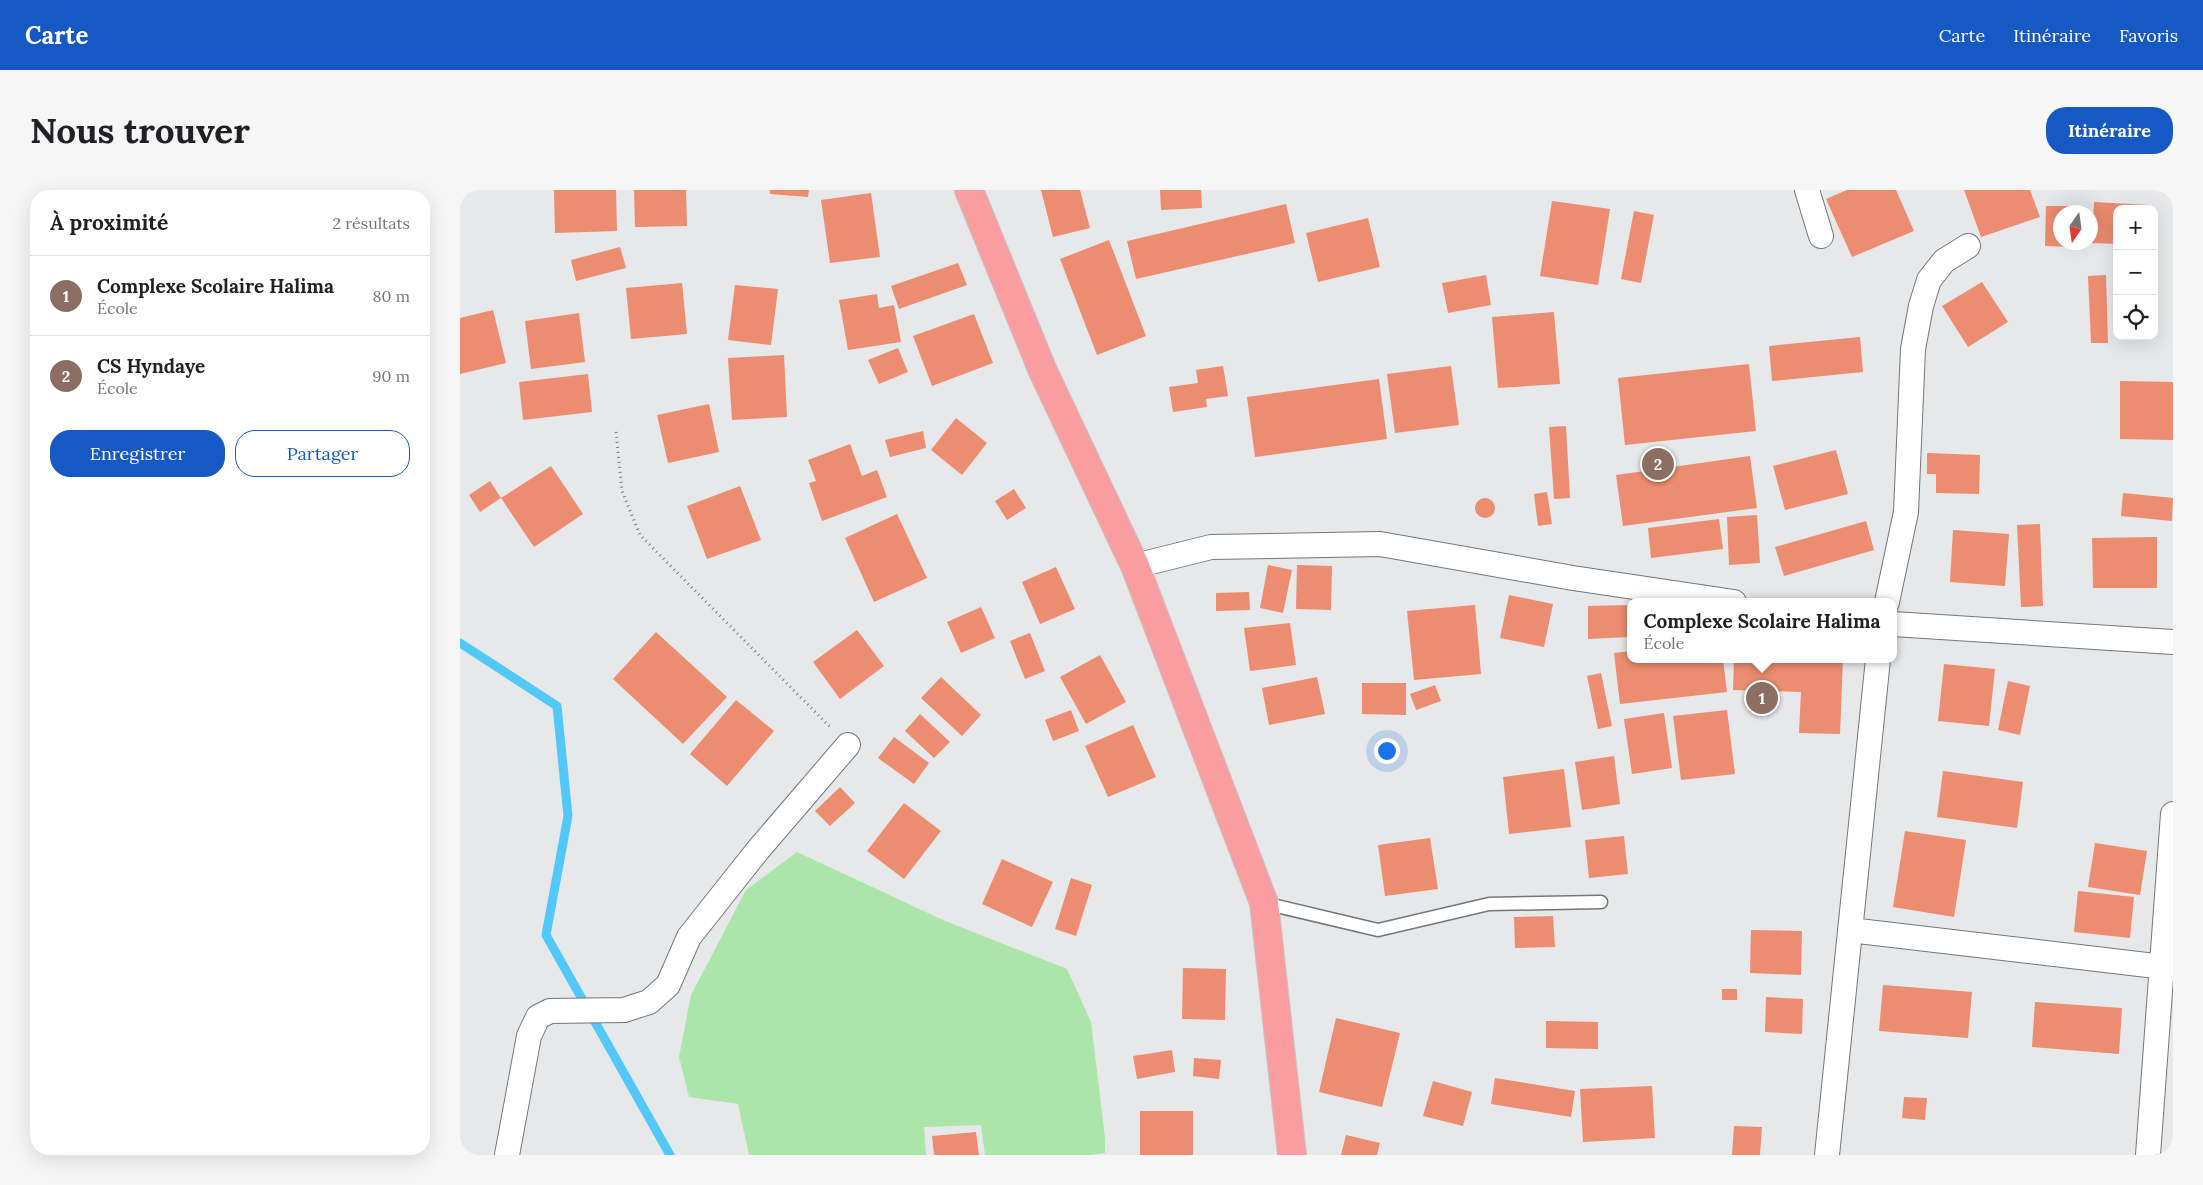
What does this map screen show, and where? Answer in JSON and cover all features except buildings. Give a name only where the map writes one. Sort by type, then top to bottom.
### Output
[{"type":"highway","points":[[970,190],[1042,369],[1135,566],[1264,903],[1292,1155]]},
{"type":"street","points":[[1807,190],[1821,236]]},
{"type":"street","points":[[1888,598],[1906,512],[1913,349],[1920,306],[1929,280],[1944,261],[1968,246]]},
{"type":"street","points":[[1135,566],[1211,547],[1380,544],[1573,578],[1707,598]]},
{"type":"street","points":[[1897,624],[2173,642]]},
{"type":"street","points":[[1827,1155],[1878,663]]},
{"type":"street","points":[[507,1155],[529,1036],[538,1018],[550,1012],[624,1010],[649,1002],[668,985],[689,937],[758,850],[848,745]]},
{"type":"street","points":[[2148,1155],[2167,967],[2173,814]]},
{"type":"street","points":[[1850,930],[2167,967]]},
{"type":"lane","points":[[1264,903],[1378,930],[1489,904],[1601,902]]},
{"type":"path","points":[[616,432],[622,491],[640,535],[848,745]]},
{"type":"green space","points":[[797,852],[943,920],[1067,969],[1091,1022],[1105,1138],[1105,1153],[1091,1155],[985,1155],[981,1125],[924,1127],[926,1155],[749,1155],[738,1104],[689,1097],[679,1057],[691,995],[746,890]]},
{"type":"waterway","points":[[460,643],[557,706],[568,816],[546,935],[670,1155]]},
{"type":"place","name":"CS Hyndaye","points":[[1658,464]]},
{"type":"place","name":"Complexe Scolaire Halima","points":[[1762,698]]}]
